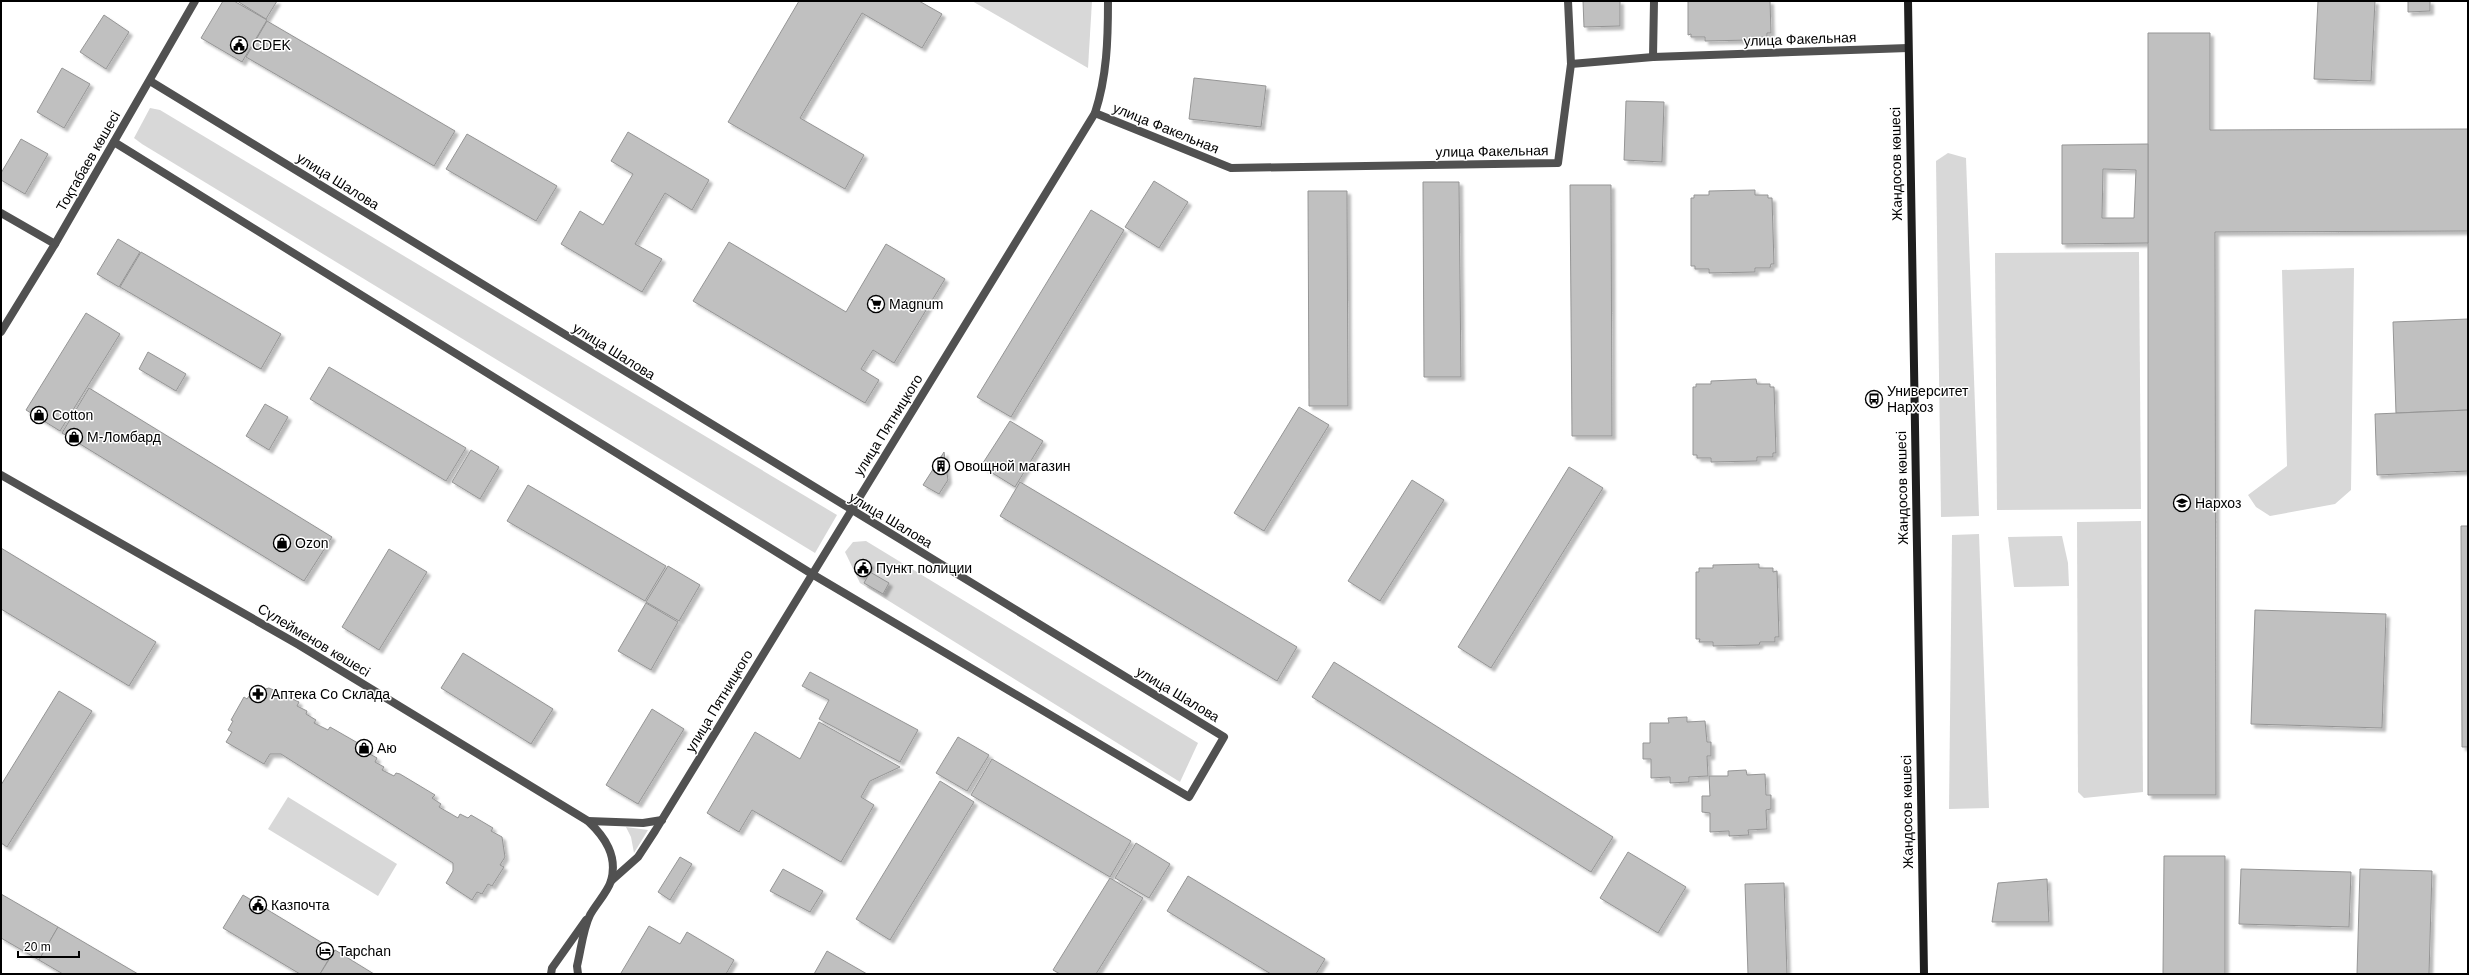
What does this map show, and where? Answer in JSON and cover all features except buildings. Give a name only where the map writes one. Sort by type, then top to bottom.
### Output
[{"type":"main road","name":"Жандосов көшесі","points":[[1908,1],[1924,974]]},
{"type":"street","name":"Тоқтабаев көшесі","points":[[1,332],[55,244],[195,1]]},
{"type":"street","name":"улица Пятницкого","points":[[611,881],[638,857],[662,820],[1095,113],[1103,89],[1108,54],[1108,1]]},
{"type":"street","points":[[1568,1],[1571,64]]},
{"type":"street","points":[[1653,57],[1654,1]]},
{"type":"street","name":"улица Факельная","points":[[1095,113],[1231,168],[1558,163],[1571,64],[1653,57],[1908,48]]},
{"type":"street","name":"улица Шалова","points":[[114,142],[812,574],[1190,797],[1224,737],[851,511],[150,81]]},
{"type":"street","points":[[1,213],[55,244]]},
{"type":"street","name":"Сүлейменов көшесі","points":[[1,475],[299,645],[588,821],[602,834],[610,847],[612,861],[611,881],[589,916],[578,966],[578,974]]},
{"type":"street","points":[[588,821],[643,823],[662,820]]},
{"type":"street","points":[[550,972],[589,916]]},
{"type":"shaded area","points":[[972,1],[1092,1],[1088,68]]},
{"type":"shaded area","points":[[150,108],[160,110],[837,515],[815,553],[142,144],[134,138]]},
{"type":"shaded area","points":[[1948,153],[1966,158],[1979,516],[1941,517],[1936,161]]},
{"type":"shaded area","points":[[2139,252],[2141,509],[1997,510],[1995,253]]},
{"type":"shaded area","points":[[2354,268],[2351,490],[2335,504],[2270,516],[2256,507],[2248,495],[2287,466],[2282,270]]},
{"type":"shaded area","points":[[2141,521],[2143,792],[2084,798],[2078,792],[2077,522]]},
{"type":"shaded area","points":[[1979,534],[1989,808],[1949,809],[1952,535]]},
{"type":"shaded area","points":[[2062,536],[2068,563],[2069,586],[2014,587],[2008,537]]},
{"type":"shaded area","points":[[866,541],[1198,743],[1180,782],[860,583],[845,552],[853,542]]},
{"type":"shaded area","points":[[288,797],[397,864],[378,896],[268,829]]},
{"type":"shaded area","points":[[626,827],[648,830],[634,853],[631,837]]},
{"type":"place","name":"CDEK","points":[[239,45]]},
{"type":"place","name":"Magnum","points":[[876,304]]},
{"type":"place","name":"Университет Нархоз","points":[[1874,399]]},
{"type":"place","name":"Cotton","points":[[39,415]]},
{"type":"place","name":"М-Ломбард","points":[[74,437]]},
{"type":"place","name":"Овощной магазин","points":[[941,466]]},
{"type":"place","name":"Нархоз","points":[[2182,503]]},
{"type":"place","name":"Ozon","points":[[282,543]]},
{"type":"place","name":"Пункт полиции","points":[[863,568]]},
{"type":"place","name":"Аптека Со Склада","points":[[258,694]]},
{"type":"place","name":"Аю","points":[[364,748]]},
{"type":"place","name":"Казпочта","points":[[258,905]]},
{"type":"place","name":"Tapchan","points":[[325,951]]}]
